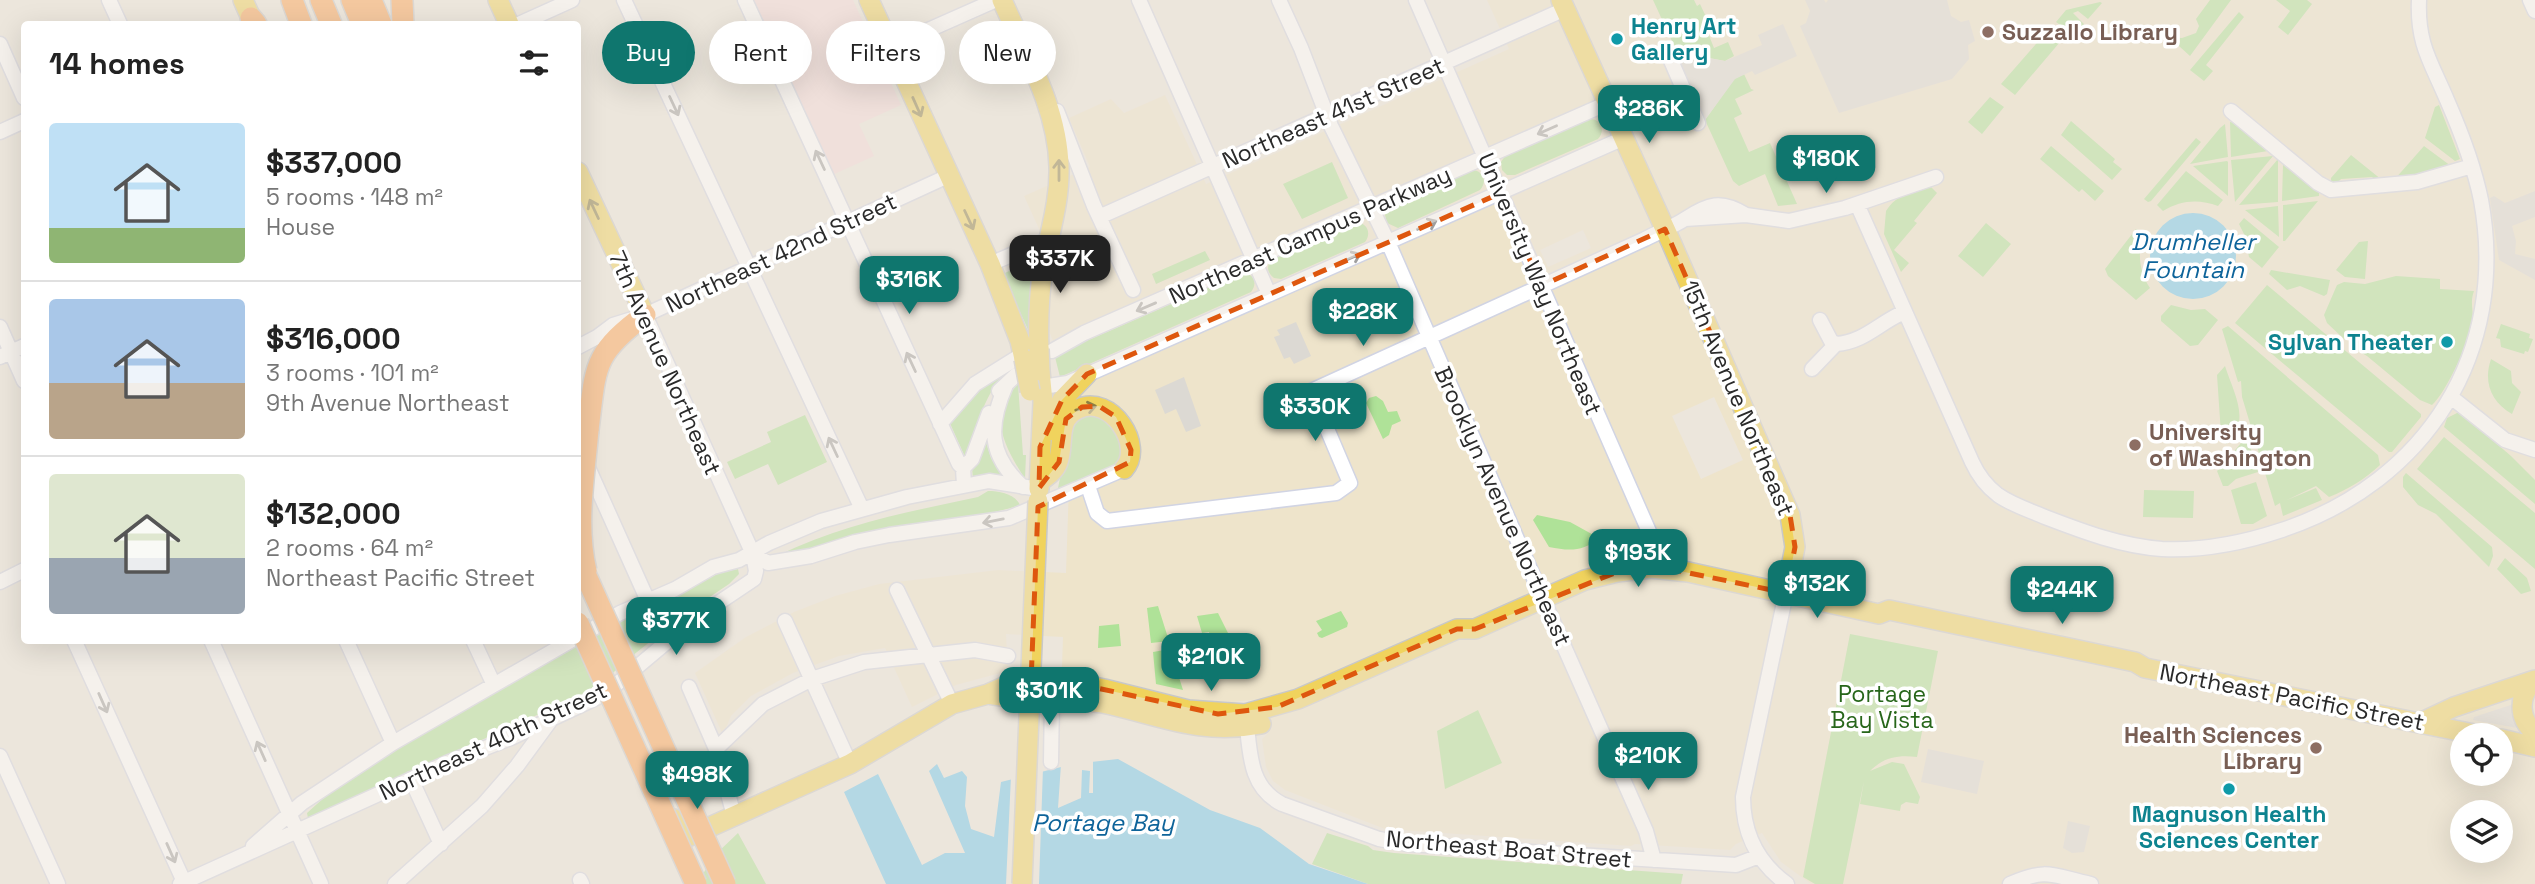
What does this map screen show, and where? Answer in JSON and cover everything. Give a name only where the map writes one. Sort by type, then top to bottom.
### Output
[{"type":"highway","points":[[292,0],[300,21]]},
{"type":"highway","points":[[321,0],[330,21]]},
{"type":"highway","points":[[352,0],[361,21]]},
{"type":"highway","points":[[371,0],[380,21]]},
{"type":"highway","points":[[402,0],[403,21]]},
{"type":"highway","points":[[609,657],[582,556],[583,437],[601,357],[616,338],[645,315]]},
{"type":"highway","points":[[581,565],[725,884]]},
{"type":"highway","points":[[581,596],[712,884]]},
{"type":"highway","points":[[581,630],[695,884]]},
{"type":"main road","points":[[498,0],[508,21]]},
{"type":"main road","points":[[869,0],[878,21]]},
{"type":"main road","points":[[1002,0],[1043,93],[1055,131],[1059,157],[1059,183],[1051,238],[1027,362]]},
{"type":"main road","name":"15th Avenue Northeast","points":[[1563,5],[1790,515],[1795,547],[1786,593]]},
{"type":"main road","points":[[907,84],[989,264],[1037,383],[1040,442],[1035,490],[1022,884]]},
{"type":"main road","name":"7th Avenue Northeast","points":[[581,178],[645,315]]},
{"type":"main road","points":[[1040,442],[1062,400],[1087,374]]},
{"type":"main road","points":[[1035,490],[1059,462],[1061,432],[1066,419],[1076,410],[1088,405],[1106,409],[1119,422],[1131,450],[1130,462],[1124,469]]},
{"type":"main road","name":"Northeast Pacific Street","points":[[683,839],[850,764],[951,704],[988,694],[1008,685],[1104,689],[1246,721],[1457,629],[1475,629],[1607,574],[1634,569],[1665,568],[1880,614],[1886,622],[2131,671],[2145,668],[2450,729]]},
{"type":"main road","points":[[2420,723],[2454,707],[2534,680]]},
{"type":"main road","points":[[2534,680],[2523,691],[2521,705],[2525,719],[2535,733]]},
{"type":"main road","points":[[612,688],[683,839]]},
{"type":"main road","points":[[2513,742],[2535,747]]},
{"type":"main road","points":[[674,819],[728,818]]},
{"type":"main road","points":[[694,862],[728,818]]},
{"type":"street","points":[[109,0],[119,21]]},
{"type":"street","points":[[526,21],[572,0]]},
{"type":"street","points":[[624,0],[862,509]]},
{"type":"street","points":[[745,0],[940,424],[959,464],[964,468],[964,485]]},
{"type":"street","points":[[945,23],[996,0]]},
{"type":"street","points":[[1139,0],[1269,294]]},
{"type":"street","name":"Brooklyn Avenue Northeast","points":[[1279,0],[1327,115],[1388,242],[1646,831],[1654,860]]},
{"type":"street","name":"University Way Northeast","points":[[1416,0],[1665,568]]},
{"type":"street","points":[[1857,204],[1961,439],[1983,481],[1997,494],[2019,507],[2091,535],[2139,546],[2185,549],[2244,542],[2299,524],[2353,498],[2385,476],[2416,447],[2451,397],[2471,348],[2484,288],[2486,234],[2472,166],[2447,99],[2425,52],[2418,13],[2419,0]]},
{"type":"street","points":[[2530,0],[2535,11]]},
{"type":"street","name":"Northeast 41st Street","points":[[1099,217],[1444,64],[1563,5]]},
{"type":"street","points":[[0,44],[21,91]]},
{"type":"street","points":[[1668,56],[1698,123]]},
{"type":"street","points":[[1043,93],[1055,108],[1099,217],[1133,290]]},
{"type":"street","name":"Northeast Campus Parkway","points":[[964,468],[972,459],[993,402],[1027,362],[1084,333],[1608,103]]},
{"type":"street","points":[[2231,111],[2321,186],[2331,190],[2417,182],[2472,166]]},
{"type":"street","points":[[0,132],[21,122]]},
{"type":"street","name":"Northeast Campus Parkway","points":[[1037,383],[1062,385],[1624,138]]},
{"type":"street","name":"Northeast 42nd Street","points":[[581,345],[613,325],[645,315],[948,176]]},
{"type":"street","points":[[1088,486],[1097,513],[1107,521],[1335,494],[1350,483],[1311,391],[1685,219],[1746,215],[1789,221],[1857,204],[1936,177]]},
{"type":"street","points":[[989,264],[1051,238]]},
{"type":"street","points":[[1812,369],[1836,344],[1858,340],[1900,314]]},
{"type":"street","name":"7th Avenue Northeast","points":[[645,315],[753,554]]},
{"type":"street","points":[[1821,320],[1831,341],[1836,344]]},
{"type":"street","points":[[0,327],[21,374]]},
{"type":"street","points":[[940,424],[975,384],[1027,362]]},
{"type":"street","points":[[1027,362],[995,415],[994,442],[1003,464],[1035,490]]},
{"type":"street","points":[[2451,397],[2505,440],[2535,450]]},
{"type":"street","points":[[583,437],[648,601]]},
{"type":"street","points":[[753,554],[768,563],[811,556],[889,535],[995,522],[1022,514],[1124,469]]},
{"type":"street","points":[[581,636],[620,613],[713,567],[753,554],[793,533],[862,509],[964,485],[995,481],[1035,490]]},
{"type":"street","name":"Northeast 40th Street","points":[[183,883],[596,698],[612,688],[693,620],[749,584],[756,575],[753,554]]},
{"type":"street","points":[[0,582],[21,572]]},
{"type":"street","points":[[897,590],[951,704]]},
{"type":"street","name":"15th Avenue Northeast","points":[[1759,856],[1746,828],[1743,797],[1786,593]]},
{"type":"street","points":[[785,621],[850,764]]},
{"type":"street","points":[[76,644],[183,883]]},
{"type":"street","points":[[213,644],[321,884]]},
{"type":"street","points":[[348,644],[393,743]]},
{"type":"street","points":[[475,644],[494,685]]},
{"type":"street","name":"Northeast 40th Street","points":[[226,864],[251,847],[289,814],[393,743],[565,644]]},
{"type":"street","points":[[716,749],[763,704],[812,679],[864,662],[975,650],[1008,656]]},
{"type":"street","points":[[689,687],[716,749],[728,818]]},
{"type":"street","points":[[1051,762],[1054,688]]},
{"type":"street","points":[[395,884],[441,844],[504,782],[552,719]]},
{"type":"street","name":"Northeast Boat Street","points":[[1246,721],[1254,774],[1269,797],[1380,839],[1407,844],[1736,865],[1759,856]]},
{"type":"street","points":[[0,756],[58,884]]},
{"type":"street","points":[[411,779],[441,844]]},
{"type":"street","points":[[683,839],[694,862],[697,876],[695,884]]},
{"type":"street","points":[[1759,856],[1787,884]]},
{"type":"street","points":[[2010,884],[2038,873],[2052,873],[2063,882],[2091,884]]},
{"type":"highlighted area","points":[[1501,193],[1541,286],[1665,229],[1790,515],[1795,547],[1786,593],[1665,568],[1617,572],[1475,629],[1457,629],[1277,707],[1218,714],[1055,679],[1031,682],[1038,507],[1130,462],[1131,450],[1116,417],[1099,406],[1082,407],[1066,419],[1059,462],[1039,488],[1040,447],[1062,400],[1087,374]]},
{"type":"shaded area","points":[[748,0],[853,0],[863,21],[826,21],[826,84],[891,84],[901,105],[859,124],[874,156],[830,176],[787,84],[812,84],[812,21],[758,21]]},
{"type":"shaded area","name":"University of Washington","points":[[1487,0],[2535,0],[2535,884],[1811,884],[1781,862],[1762,833],[1736,844],[1730,850],[1385,829],[1285,790],[1273,781],[1266,767],[1262,739],[1268,733],[1260,699],[1232,702],[1192,700],[1105,678],[1064,672],[1063,637],[1006,634],[1008,671],[956,685],[912,707],[885,648],[839,656],[793,673],[751,696],[731,716],[723,735],[695,673],[746,637],[794,612],[835,596],[879,584],[998,570],[1066,573],[1071,427],[1077,401],[1049,331],[1049,322],[1030,320],[1050,253],[1024,196],[1090,167],[1069,118],[1111,99],[1124,113],[1165,95],[1206,184],[1509,49]],"holes":[[[1583,230],[1591,248],[1548,267],[1540,250]],[[1714,397],[1743,460],[1701,479],[1672,416]]]},
{"type":"shaded area","points":[[1805,0],[1824,0],[1826,3],[1828,0],[1947,0],[1951,16],[1961,22],[1969,20],[1975,41],[1968,45],[1969,59],[1952,79],[1839,113],[1800,26],[1806,23],[1810,11]]},
{"type":"shaded area","points":[[1783,24],[1797,56],[1755,75],[1752,71],[1735,79],[1705,120],[1693,125],[1663,59],[1677,52],[1725,61],[1762,45],[1758,35]]},
{"type":"shaded area","points":[[2535,191],[2535,217],[2512,226],[2516,241],[2515,254],[2535,259],[2535,280],[2499,260],[2490,198],[2494,196],[2505,203]]},
{"type":"shaded area","points":[[1296,322],[1311,356],[1294,364],[1290,357],[1284,359],[1274,337],[1280,335],[1277,330]]},
{"type":"shaded area","points":[[1184,377],[1201,426],[1186,432],[1176,409],[1165,414],[1155,390]]},
{"type":"shaded area","points":[[2517,703],[2523,729],[2513,727],[2513,723],[2490,723],[2473,720],[2474,717]]},
{"type":"shaded area","points":[[1928,749],[1984,761],[1977,794],[1921,782]]},
{"type":"shaded area","points":[[2068,821],[2090,826],[2084,852],[2072,853],[2063,848]]},
{"type":"green space","points":[[1653,0],[1694,0],[1697,6],[1700,4],[1708,21],[1704,23],[1714,48],[1728,42],[1734,56],[1725,61],[1677,52]]},
{"type":"green space","points":[[2210,0],[2231,0],[2190,56],[2169,37],[2182,38],[2196,33],[2199,26],[2196,19]]},
{"type":"green space","points":[[2276,0],[2307,0],[2312,4],[2288,35],[2278,27],[2290,11]]},
{"type":"green space","points":[[2102,3],[2088,19],[2078,11],[2073,13],[2084,24],[2080,28],[2078,25],[2075,29],[2070,25],[2063,27],[2056,22],[2066,10]]},
{"type":"green space","points":[[2239,12],[2244,17],[2206,65],[2213,71],[2204,81],[2190,70]]},
{"type":"green space","points":[[2050,28],[2060,42],[2015,95],[2001,84]]},
{"type":"green space","points":[[1744,74],[1754,90],[1735,99],[1742,114],[1734,118],[1749,152],[1770,143],[1797,204],[1778,206],[1765,174],[1739,186],[1733,181],[1705,120],[1734,79]]},
{"type":"green space","points":[[1990,97],[2004,107],[1982,134],[1968,122]]},
{"type":"green space","points":[[2439,105],[2460,159],[2455,161],[2425,138],[2435,107]]},
{"type":"green space","points":[[1588,119],[1596,120],[1601,125],[1602,132],[1598,139],[1515,175],[1507,175],[1502,170],[1501,162],[1505,156]]},
{"type":"green space","points":[[2071,121],[2115,159],[2113,162],[2122,169],[2112,180],[2061,135]]},
{"type":"green space","points":[[2230,122],[2235,123],[2268,151],[2231,157]]},
{"type":"green space","points":[[2225,124],[2228,157],[2190,164],[2220,128]]},
{"type":"green space","points":[[2196,138],[2201,142],[2151,201],[2144,199]]},
{"type":"green space","points":[[2051,146],[2104,191],[2095,201],[2082,189],[2079,192],[2040,159]]},
{"type":"green space","points":[[2424,146],[2451,166],[2394,180]]},
{"type":"green space","points":[[2351,155],[2382,180],[2377,182],[2372,177],[2341,179],[2331,185],[2331,178]]},
{"type":"green space","points":[[2273,156],[2235,202],[2231,160]]},
{"type":"green space","points":[[2278,159],[2278,202],[2239,205]]},
{"type":"green space","points":[[2227,161],[2228,196],[2193,166]]},
{"type":"green space","points":[[1332,162],[1348,198],[1302,219],[1283,184]]},
{"type":"green space","points":[[2283,164],[2319,193],[2319,196],[2282,201]]},
{"type":"green space","points":[[1471,170],[1479,172],[1483,177],[1484,183],[1480,190],[1398,228],[1387,223],[1385,215],[1389,207]]},
{"type":"green space","points":[[2186,171],[2223,200],[2218,206],[2190,202],[2163,211],[2157,205]]},
{"type":"green space","points":[[1931,187],[1937,193],[1914,221],[1917,223],[1894,250],[1909,263],[1901,272],[1884,234],[1886,211],[1905,194]]},
{"type":"green space","points":[[2318,201],[2285,241],[2283,241],[2283,205]]},
{"type":"green space","points":[[2278,206],[2279,237],[2245,210]]},
{"type":"green space","points":[[2244,218],[2279,247],[2262,268],[2249,257],[2245,236],[2239,224]]},
{"type":"green space","points":[[1355,222],[1363,224],[1367,229],[1365,242],[1281,279],[1270,274],[1268,267],[1272,259]]},
{"type":"green space","points":[[1986,223],[2011,244],[1983,277],[1958,256]]},
{"type":"green space","points":[[2136,229],[2144,234],[2140,262],[2150,288],[2136,300],[2108,276],[2105,269]]},
{"type":"green space","points":[[2368,241],[2365,279],[2345,277],[2336,270],[2359,242]]},
{"type":"green space","points":[[1205,251],[1210,260],[1156,284],[1152,274]]},
{"type":"green space","points":[[1041,255],[1034,343],[1003,274]]},
{"type":"green space","points":[[2271,270],[2330,280],[2327,294],[2324,296],[2300,286],[2287,290],[2269,274]]},
{"type":"green space","points":[[1242,273],[1254,279],[1251,292],[1060,377],[1055,357]]},
{"type":"green space","points":[[2396,276],[2440,279],[2440,289],[2474,291],[2472,327],[2468,338],[2451,377],[2432,405],[2420,400],[2355,349],[2350,340],[2345,340],[2327,323],[2324,315],[2337,285],[2344,282],[2365,284]]},
{"type":"green space","points":[[2267,285],[2421,414],[2392,452],[2235,323]]},
{"type":"green space","points":[[2171,305],[2191,310],[2205,309],[2218,320],[2198,345],[2190,346],[2161,321],[2161,316]]},
{"type":"green space","points":[[2501,324],[2530,334],[2529,338],[2533,339],[2528,352],[2525,351],[2524,354],[2501,347],[2500,339],[2496,338]]},
{"type":"green space","points":[[2228,326],[2378,455],[2380,465],[2369,475],[2329,497],[2316,486],[2287,500],[2316,488],[2322,500],[2283,516],[2280,503],[2275,506],[2242,397],[2241,381],[2238,382],[2222,329]]},
{"type":"green space","points":[[2491,359],[2511,371],[2512,383],[2521,392],[2512,414],[2499,404],[2491,391],[2488,376]]},
{"type":"green space","points":[[2225,366],[2239,407],[2238,426],[2226,444],[2221,434],[2217,375]]},
{"type":"green space","points":[[1008,370],[985,403],[965,457],[949,421],[969,395]]},
{"type":"green space","points":[[1018,384],[1023,455],[1026,455],[1025,479],[1006,443],[1001,420],[1008,396]]},
{"type":"green space","points":[[1376,396],[1383,401],[1388,412],[1397,411],[1401,421],[1392,425],[1389,435],[1383,439],[1366,403],[1369,398]]},
{"type":"green space","points":[[1101,412],[1127,448],[1118,463],[1073,483],[1066,490],[1058,488],[1072,420]]},
{"type":"green space","points":[[2461,413],[2535,480],[2535,504],[2444,427],[2447,418]]},
{"type":"green space","points":[[805,415],[827,462],[778,485],[768,464],[735,479],[727,462],[771,442],[767,432]]},
{"type":"green space","points":[[2444,437],[2535,513],[2535,569],[2417,469]]},
{"type":"green space","points":[[985,439],[991,458],[1002,476],[973,478],[972,468]]},
{"type":"green space","points":[[2241,443],[2249,443],[2258,472],[2223,486],[2217,471],[2226,465],[2226,461]]},
{"type":"green space","points":[[2406,473],[2492,547],[2493,556],[2489,567],[2436,514],[2418,505],[2403,487]]},
{"type":"green space","points":[[2256,482],[2267,516],[2253,524],[2241,524],[2231,490]]},
{"type":"green space","points":[[2144,490],[2194,491],[2193,518],[2143,517]]},
{"type":"green space","points":[[988,491],[1007,494],[1015,498],[1020,505],[981,515],[860,535],[808,551],[777,556],[851,527],[978,497]]},
{"type":"green space","points":[[1537,515],[1570,522],[1599,538],[1576,549],[1549,547],[1533,520]]},
{"type":"green space","points":[[2505,558],[2527,578],[2531,591],[2521,594],[2497,569]]},
{"type":"green space","points":[[738,569],[739,574],[637,652],[600,684],[575,698],[308,818],[307,813],[327,795],[385,754],[576,644],[581,644],[581,641],[621,618],[722,572]]},
{"type":"green space","points":[[1158,606],[1169,641],[1151,643],[1147,608]]},
{"type":"green space","points":[[1341,611],[1348,623],[1347,627],[1319,637],[1317,633],[1322,630],[1316,621]]},
{"type":"green space","points":[[1218,613],[1229,635],[1210,637],[1209,632],[1202,633],[1197,616]]},
{"type":"green space","points":[[1119,624],[1121,646],[1098,648],[1099,626]]},
{"type":"green space","name":"Portage Bay Vista","points":[[1850,634],[1938,651],[1917,757],[1892,758],[1870,771],[1892,762],[1904,764],[1920,797],[1918,804],[1906,802],[1901,805],[1900,811],[1860,804],[1864,781],[1843,884],[1815,884],[1803,877]]},
{"type":"green space","points":[[1170,649],[1183,690],[1156,684],[1153,652]]},
{"type":"green space","points":[[1478,710],[1502,763],[1445,789],[1437,731]]},
{"type":"green space","points":[[738,833],[766,884],[696,884],[717,853]]},
{"type":"green space","points":[[1327,833],[1373,850],[1394,853],[1683,874],[1681,884],[1368,884],[1312,864]]},
{"type":"water","name":"Drumheller Fountain","points":[[2193,213],[2210,216],[2224,225],[2233,239],[2236,256],[2233,273],[2224,287],[2210,296],[2193,299],[2176,296],[2162,287],[2153,273],[2150,256],[2153,239],[2162,225],[2176,216]]},
{"type":"water","name":"Portage Bay","points":[[1118,759],[1210,810],[1260,828],[1309,864],[1368,884],[886,884],[844,792],[878,774],[922,865],[945,853],[965,853],[929,771],[937,764],[944,778],[962,771],[967,777],[965,806],[971,829],[994,837],[1001,782],[1073,764]]},
{"type":"pier","points":[[1093,760],[1093,793],[1089,793],[1090,771],[1082,770],[1081,798],[1058,808],[1061,764]]},
{"type":"pier","points":[[1043,768],[1039,884],[1006,884],[1011,776]]},
{"type":"place","name":"Suzzallo Library","points":[[1988,32]]},
{"type":"place","name":"Henry Art Gallery","points":[[1617,39]]},
{"type":"place","name":"Sylvan Theater","points":[[2447,342]]},
{"type":"place","name":"University of Washington","points":[[2135,445]]},
{"type":"place","name":"Health Sciences Library","points":[[2316,748]]},
{"type":"place","name":"Magnuson Health Sciences Center","points":[[2229,789]]}]
